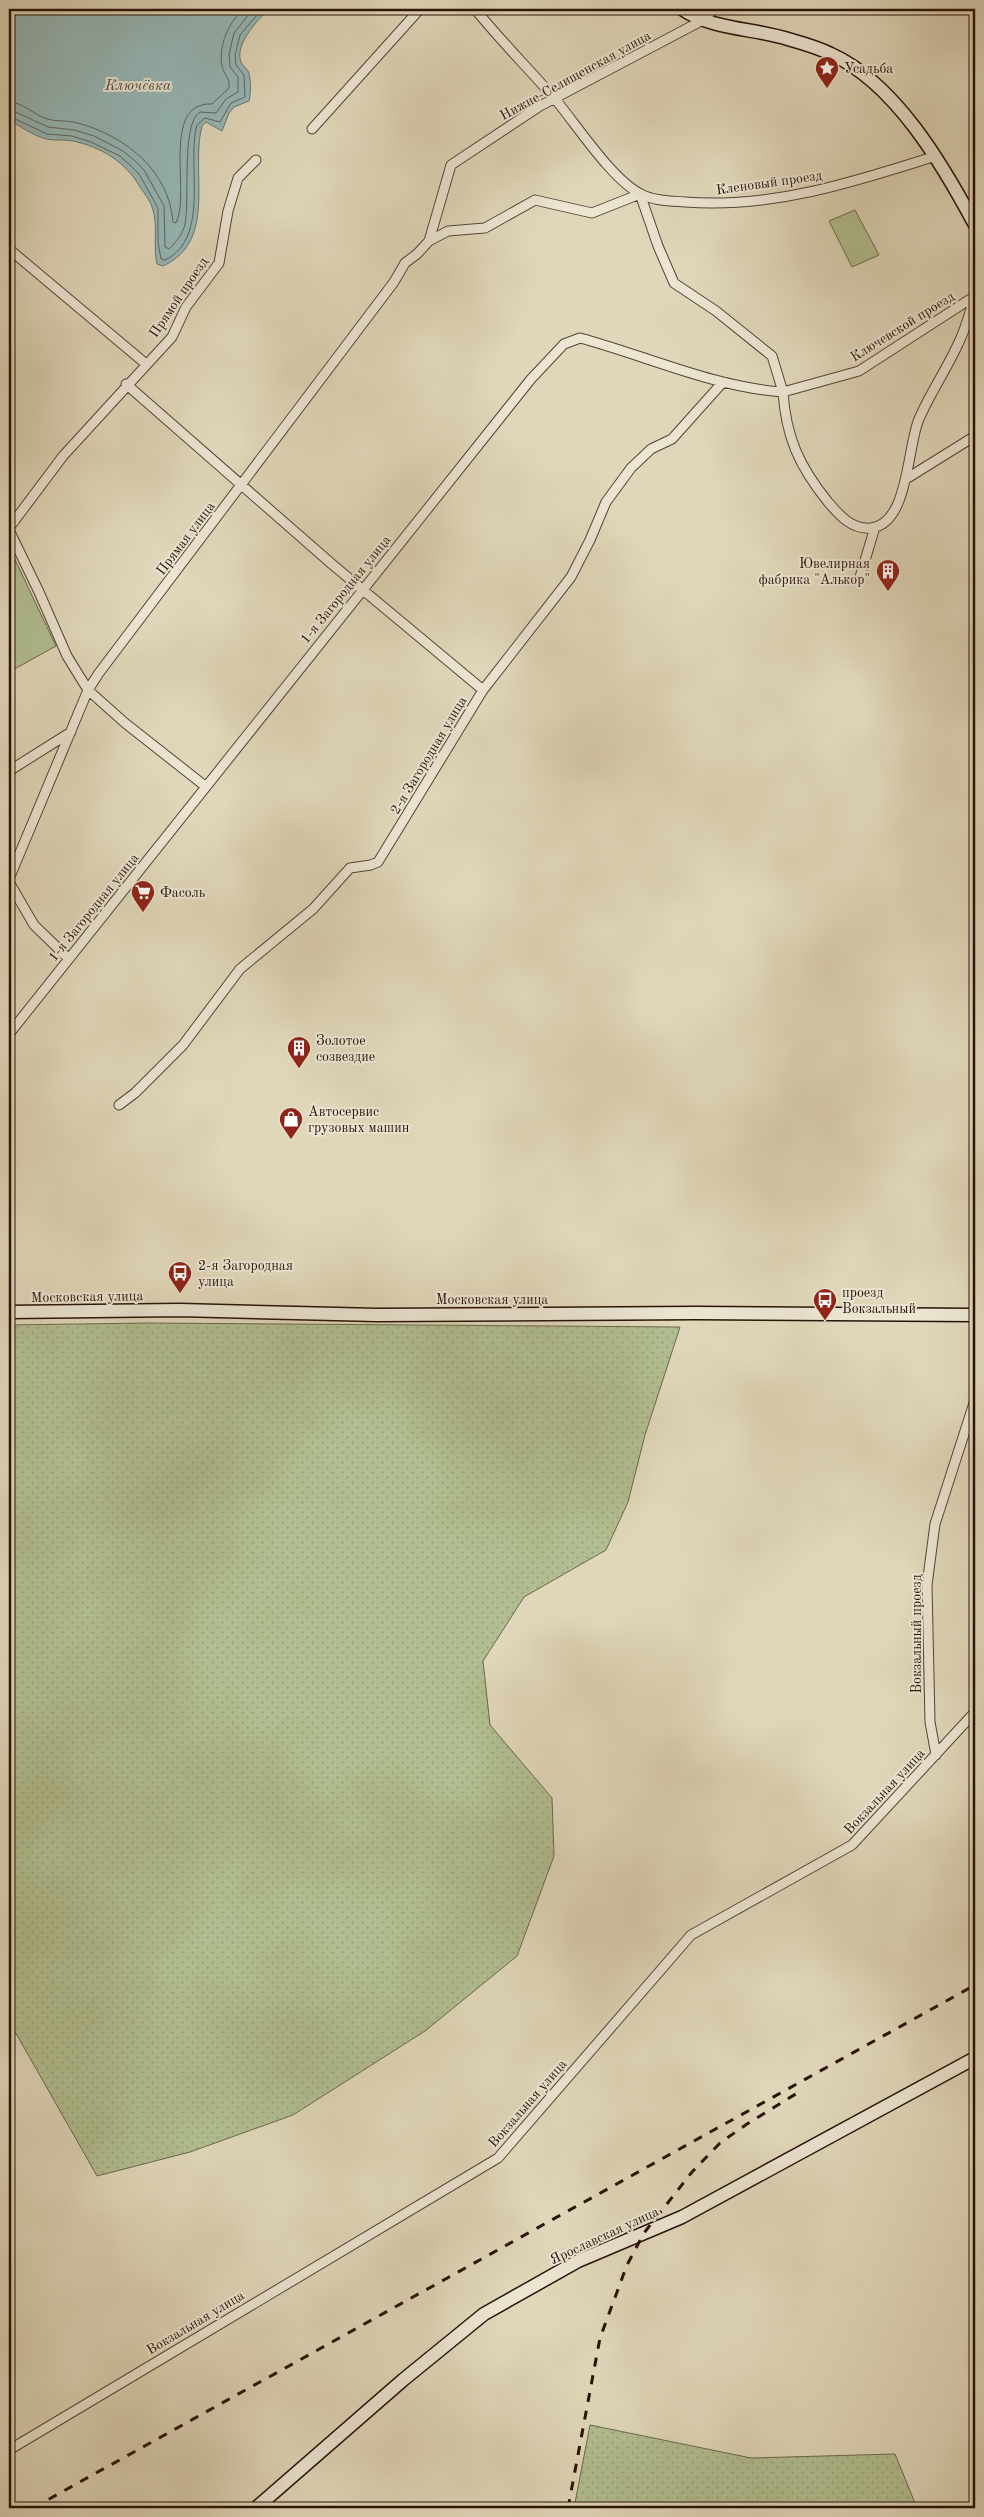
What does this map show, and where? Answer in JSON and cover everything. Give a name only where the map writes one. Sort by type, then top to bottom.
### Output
[{"type":"main road","points":[[682,9],[709,14],[720,25],[785,38],[831,54],[856,69],[881,90],[936,156],[972,209],[975,225]]},
{"type":"main road","name":"Московская улица","points":[[9,1312],[180,1310],[377,1315],[725,1313],[975,1315]]},
{"type":"main road","name":"Ярославская улица","points":[[256,2508],[403,2380],[484,2314],[578,2261],[682,2217],[975,2058]]},
{"type":"street","points":[[312,129],[420,9]]},
{"type":"street","name":"Кленовый проезд","points":[[475,9],[554,99],[613,171],[640,194],[665,201],[691,203],[743,202],[844,185],[936,156]]},
{"type":"street","name":"Нижне-Селищенская улица","points":[[429,241],[451,165],[554,99],[709,14]]},
{"type":"street","name":"Прямой проезд","points":[[9,529],[63,456],[126,384],[172,337],[186,307],[219,263],[228,211],[238,178],[256,160]]},
{"type":"street","points":[[429,241],[448,232],[485,228],[535,200],[592,213],[640,194],[658,246],[674,283],[716,311],[772,356],[783,392],[788,435],[807,472],[840,516],[859,527],[875,527],[884,524],[892,516],[906,480],[918,422],[960,341],[975,296]]},
{"type":"street","name":"Прямая улица","points":[[9,880],[88,690],[99,673],[394,282],[405,263],[429,241]]},
{"type":"street","points":[[9,249],[146,364]]},
{"type":"street","name":"Ключевской проезд","points":[[783,392],[859,371],[975,296]]},
{"type":"street","name":"1-я Загородная улица","points":[[9,1034],[531,379],[564,344],[580,338],[723,382],[758,390],[783,392]]},
{"type":"street","name":"2-я Загородная улица","points":[[118,1105],[135,1093],[183,1045],[240,969],[313,909],[350,868],[371,866],[378,862],[483,690],[571,577],[590,540],[606,502],[631,468],[651,449],[672,439],[723,382]]},
{"type":"street","points":[[126,384],[243,484],[362,590],[483,690]]},
{"type":"street","points":[[906,480],[975,436]]},
{"type":"street","points":[[860,578],[875,527]]},
{"type":"street","points":[[9,529],[67,656],[88,690],[125,723],[205,786]]},
{"type":"street","points":[[9,771],[71,732]]},
{"type":"street","points":[[9,880],[34,925],[68,958]]},
{"type":"street","name":"Вокзальный проезд","points":[[936,1755],[930,1722],[927,1586],[935,1524],[975,1400]]},
{"type":"street","name":"Вокзальная улица","points":[[9,2450],[498,2158],[691,1935],[852,1846],[975,1712]]},
{"type":"green space","points":[[855,210],[879,255],[852,267],[829,221]]},
{"type":"green space","points":[[9,547],[56,646],[9,672]]},
{"type":"green space","points":[[148,1323],[680,1327],[645,1435],[628,1502],[606,1550],[524,1597],[483,1661],[490,1725],[552,1798],[554,1856],[517,1956],[425,2031],[293,2115],[190,2152],[97,2176],[9,2021],[9,1325]]},
{"type":"green space","points":[[590,2425],[751,2458],[895,2454],[917,2508],[574,2508]]},
{"type":"water","name":"Ключёвка","points":[[9,9],[269,9],[248,33],[241,48],[241,62],[250,77],[249,101],[234,107],[229,113],[222,131],[206,122],[202,126],[199,144],[199,204],[196,223],[191,240],[180,255],[163,266],[157,264],[155,224],[152,207],[128,170],[112,157],[93,147],[73,141],[46,139],[9,119]]},
{"type":"railway","points":[[33,2508],[975,1985]]},
{"type":"railway","points":[[568,2508],[600,2338],[627,2265],[644,2233],[692,2172],[720,2143],[799,2092]]},
{"type":"place","name":"Усадьба","points":[[827,89]]},
{"type":"place","name":"Ювелирная фабрика \"Алькор\"","points":[[888,592]]},
{"type":"place","name":"Фасоль","points":[[143,913]]},
{"type":"place","name":"Золотое созвездие","points":[[299,1069]]},
{"type":"place","name":"Автосервис грузовых машин","points":[[291,1140]]},
{"type":"place","name":"2-я Загородная улица","points":[[180,1294]]},
{"type":"place","name":"проезд Вокзальный","points":[[825,1321]]}]
